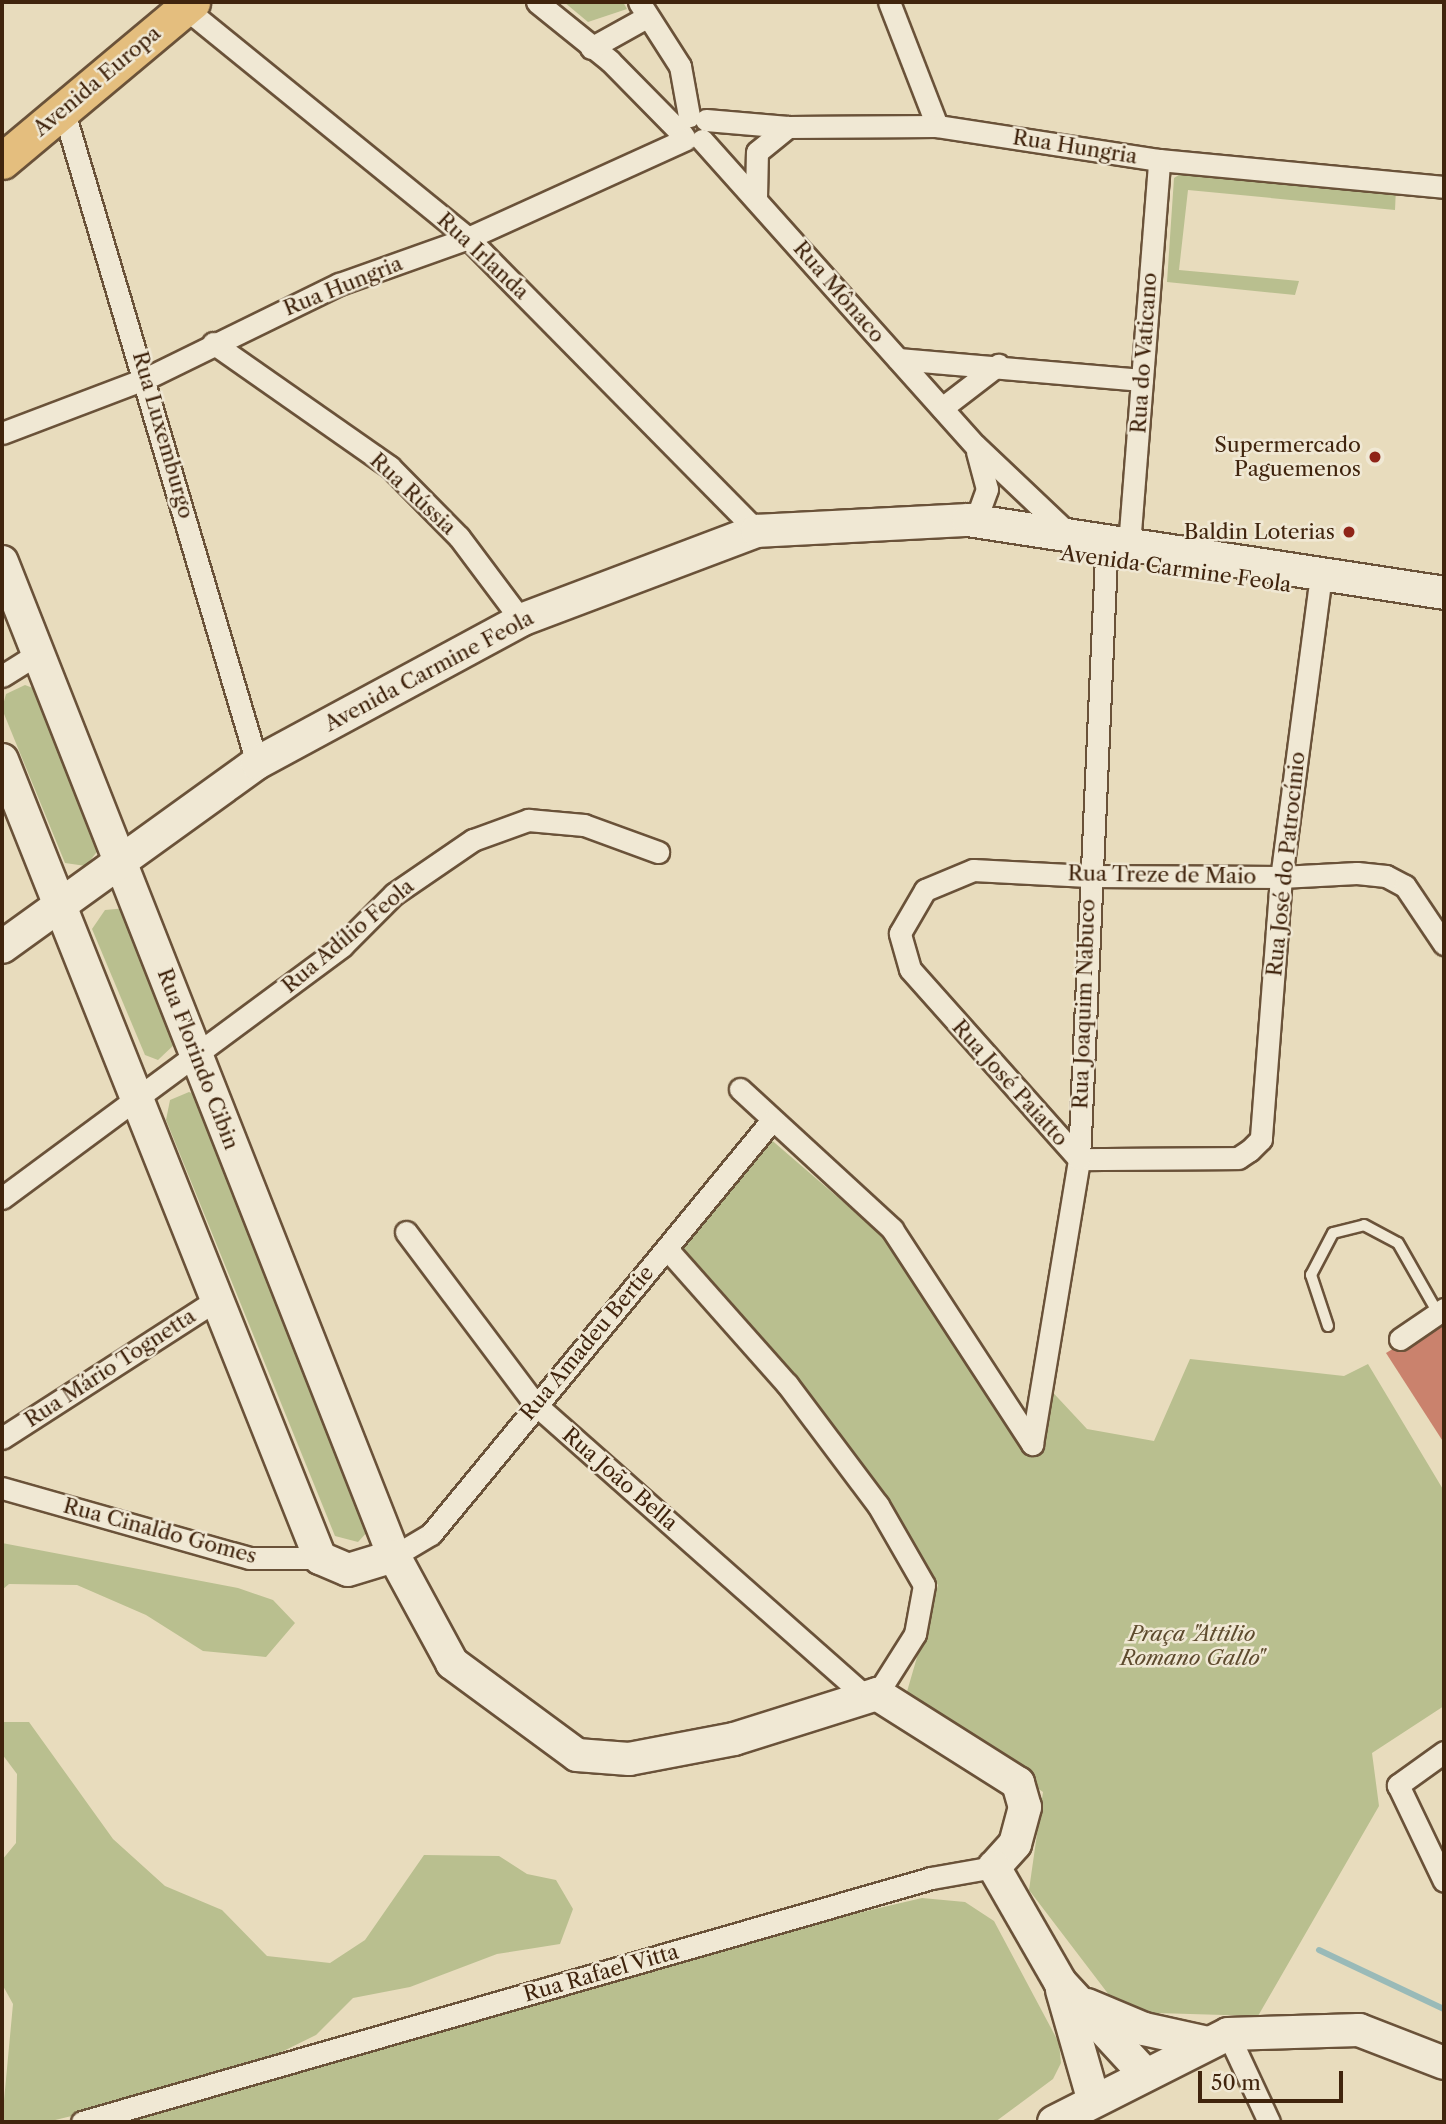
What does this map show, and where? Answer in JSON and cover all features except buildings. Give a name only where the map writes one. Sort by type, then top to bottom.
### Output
[{"type":"main road","name":"Avenida Europa","points":[[2,160],[188,5]]},
{"type":"main road","name":"Avenida Carmine Feola","points":[[2,947],[257,763],[521,620],[757,531],[975,522],[1072,536],[1117,551],[1319,590],[1444,609]]},
{"type":"main road","name":"Avenida Carmine Feola","points":[[909,524],[965,539],[1117,551],[1444,593]]},
{"type":"main road","name":"Rua Florindo Cibin","points":[[2,562],[36,655],[122,863],[394,1556],[452,1663],[578,1755],[629,1759],[734,1738],[871,1695]]},
{"type":"main road","points":[[2,760],[139,1098],[320,1558],[348,1570],[394,1556]]},
{"type":"main road","points":[[871,1695],[1018,1783],[1025,1807],[1014,1844],[994,1867],[1068,1991],[1143,2072]]},
{"type":"main road","points":[[1068,1991],[1144,2029],[1218,2038],[1359,2030],[1444,2063]]},
{"type":"main road","points":[[1068,1991],[1093,2098]]},
{"type":"main road","points":[[1054,2122],[1143,2072],[1218,2038]]},
{"type":"street","name":"Rua Mônaco","points":[[537,2],[693,130],[975,445],[1072,536]]},
{"type":"street","points":[[889,2],[937,126]]},
{"type":"street","name":"Rua Irlanda","points":[[188,5],[468,238],[757,531]]},
{"type":"street","points":[[591,48],[642,10],[680,66],[693,130]]},
{"type":"street","name":"Rua Luxemburgo","points":[[63,109],[146,378],[257,763]]},
{"type":"street","name":"Rua Hungria","points":[[2,433],[146,378],[213,343],[340,284],[468,238],[693,130],[937,126],[1159,160],[1444,187]]},
{"type":"street","points":[[756,198],[757,152],[788,127]]},
{"type":"street","name":"Rua do Vaticano","points":[[1117,551],[1142,380],[1159,160]]},
{"type":"street","name":"Rua Rússia","points":[[213,343],[390,467],[460,537],[521,620]]},
{"type":"street","points":[[898,359],[998,365],[1142,380]]},
{"type":"street","points":[[942,408],[998,365]]},
{"type":"street","name":"Rua Mônaco","points":[[975,445],[988,489],[975,522]]},
{"type":"street","name":"Rua Joaquim Nabuco","points":[[772,1120],[892,1229],[1029,1445],[1079,1159],[1088,876],[1117,551]]},
{"type":"street","name":"Rua José do Patrocínio","points":[[1261,1139],[1281,877],[1319,590]]},
{"type":"street","points":[[2,676],[36,655]]},
{"type":"street","name":"Rua Adílio Feola","points":[[2,1198],[342,946],[394,894],[473,840],[528,820],[584,825],[657,852]]},
{"type":"street","name":"Rua Treze de Maio","points":[[973,870],[1088,876],[1386,876],[1405,886],[1444,944]]},
{"type":"street","name":"Rua José Paiatto","points":[[973,870],[925,890],[900,933],[910,969],[1079,1159],[1238,1158],[1261,1139]]},
{"type":"street","points":[[740,1089],[772,1120]]},
{"type":"street","name":"Rua Amadeu Bertie","points":[[394,1556],[431,1534],[534,1404],[667,1249],[772,1120]]},
{"type":"street","name":"Rua João Bella","points":[[407,1232],[534,1404],[871,1695]]},
{"type":"street","points":[[667,1249],[794,1393],[878,1505],[924,1585],[915,1634],[871,1695]]},
{"type":"street","name":"Rua Mário Tognetta","points":[[2,1438],[218,1299]]},
{"type":"street","points":[[1400,1339],[1441,1311]]},
{"type":"street","name":"Rua Cinaldo Gomes","points":[[2,1488],[249,1558],[320,1558]]},
{"type":"street","points":[[1444,1752],[1398,1785],[1444,1881]]},
{"type":"street","name":"Rua Rafael Vitta","points":[[82,2122],[931,1878],[994,1867]]},
{"type":"street","points":[[1218,2038],[1269,2122]]},
{"type":"lane","points":[[1328,1326],[1311,1275],[1333,1233],[1364,1225],[1398,1243],[1441,1311]]},
{"type":"green space","points":[[564,2],[623,2],[627,9],[588,22]]},
{"type":"green space","points":[[1185,171],[1396,188],[1395,210],[1188,190],[1179,270],[1299,281],[1295,295],[1167,282],[1174,178]]},
{"type":"green space","points":[[25,685],[38,690],[99,849],[86,866],[65,863],[2,709],[6,694]]},
{"type":"green space","points":[[127,908],[177,1042],[158,1060],[145,1055],[92,929],[105,910]]},
{"type":"green space","points":[[189,1092],[196,1095],[370,1529],[358,1542],[335,1536],[166,1120],[170,1100]]},
{"type":"green space","name":"Praça \"Attilio Romano Gallo\"","points":[[768,1137],[885,1238],[1031,1456],[1045,1384],[1087,1429],[1154,1441],[1190,1359],[1344,1376],[1368,1364],[1444,1491],[1444,1706],[1372,1753],[1379,1806],[1258,2016],[1122,2012],[1029,1890],[1043,1792],[906,1695],[938,1585],[821,1429],[667,1249]]},
{"type":"green space","points":[[2,1543],[238,1588],[273,1600],[295,1623],[266,1657],[203,1651],[146,1615],[77,1585],[9,1584],[2,1590]]},
{"type":"green space","points":[[2,1722],[29,1722],[113,1839],[165,1886],[222,1910],[267,1956],[330,1963],[365,1940],[424,1855],[499,1856],[527,1874],[556,1880],[573,1909],[560,1944],[497,1954],[410,1987],[353,1998],[316,2035],[184,2100],[249,2088],[764,1935],[922,1898],[965,1902],[994,1921],[1059,2043],[1061,2063],[1053,2079],[995,2122],[99,2122],[84,2113],[47,2122],[2,2122],[13,2004],[2,1984],[2,1860],[16,1843],[17,1774],[2,1754]]},
{"type":"waterway","points":[[1319,1950],[1444,2009]]},
{"type":"place","name":"Supermercado Paguemenos","points":[[1375,457]]},
{"type":"place","name":"Baldin Loterias","points":[[1349,532]]}]
